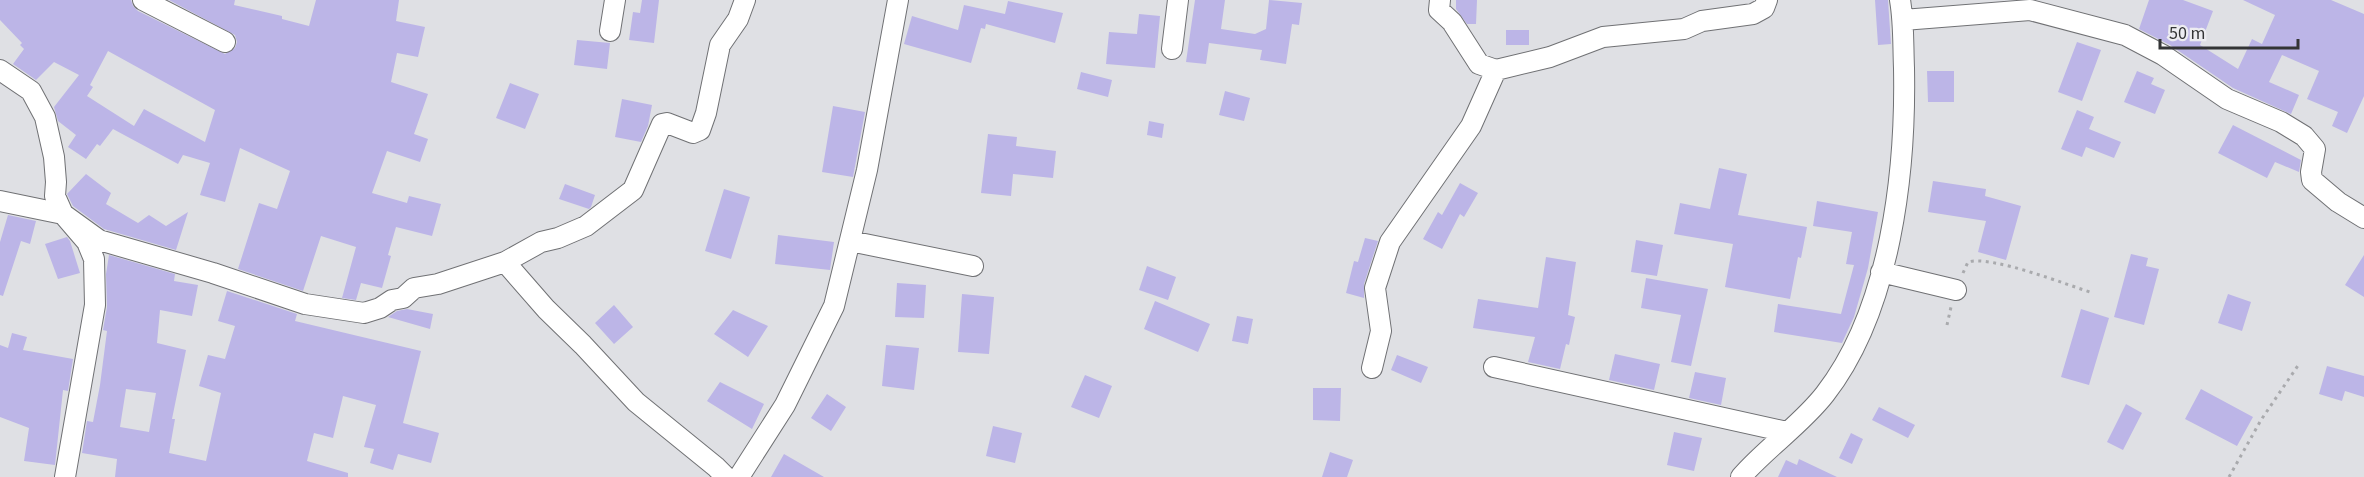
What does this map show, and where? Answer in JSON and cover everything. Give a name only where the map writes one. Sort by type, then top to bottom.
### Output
[{"type":"street","points":[[144,0],[225,42]]},
{"type":"street","points":[[610,31],[615,0]]},
{"type":"street","points":[[0,201],[63,214],[99,240],[213,273],[305,304],[364,313],[380,308],[392,300],[403,298],[414,288],[438,284],[505,262],[541,242],[558,238],[586,226],[631,192],[662,124],[667,123],[693,132],[700,130],[706,113],[720,45],[738,19],[745,0]]},
{"type":"street","points":[[739,477],[785,405],[834,306],[867,170],[898,0]]},
{"type":"street","points":[[1172,49],[1178,0]]},
{"type":"street","points":[[1440,0],[1439,10],[1452,22],[1473,57],[1479,64],[1496,70],[1550,57],[1603,37],[1675,30],[1702,21],[1753,14],[1764,8],[1767,0]]},
{"type":"street","points":[[1741,477],[1757,458],[1825,395],[1853,352],[1866,323],[1881,272],[1896,204],[1902,156],[1905,105],[1903,20],[1900,0]]},
{"type":"street","points":[[1903,20],[2030,10],[2124,35],[2163,55],[2227,99],[2281,122],[2304,136],[2315,149],[2312,180],[2338,202],[2364,218]]},
{"type":"street","points":[[0,70],[31,91],[45,117],[54,157],[55,196],[63,214],[87,242],[94,259],[96,306],[65,477]]},
{"type":"street","points":[[1372,368],[1382,331],[1375,288],[1390,242],[1471,126],[1496,70]]},
{"type":"street","points":[[850,241],[973,266]]},
{"type":"street","points":[[505,262],[531,293],[636,402],[717,467],[726,477]]},
{"type":"street","points":[[1881,272],[1956,290]]},
{"type":"street","points":[[1494,367],[1787,432]]},
{"type":"path","points":[[1947,325],[1956,290],[1968,262],[1978,261],[2010,267],[2093,293]]},
{"type":"path","points":[[2229,477],[2261,420],[2299,364]]},
{"type":"building","points":[[0,0],[131,0],[138,11],[225,54],[235,48],[237,42],[235,35],[169,0],[235,0],[234,5],[282,16],[282,19],[309,26],[316,0],[399,0],[396,21],[425,27],[418,57],[397,53],[391,82],[428,94],[414,134],[428,139],[420,162],[387,151],[372,193],[407,203],[409,196],[441,204],[432,236],[396,227],[382,288],[361,283],[356,300],[342,298],[356,247],[321,236],[303,291],[238,269],[259,203],[277,209],[290,171],[240,148],[225,202],[200,195],[210,163],[183,155],[178,164],[113,129],[100,146],[97,144],[86,159],[68,147],[76,135],[58,121],[54,107],[79,75],[54,62],[36,80],[13,64],[24,49],[20,45],[22,43],[0,20]],"holes":[[[108,51],[215,110],[205,142],[144,109],[134,126],[87,96],[93,87],[90,85]]]},
{"type":"building","points":[[642,0],[659,0],[654,43],[629,40],[633,12],[640,13]]},
{"type":"building","points":[[1195,0],[1225,0],[1221,29],[1255,34],[1266,29],[1269,0],[1302,3],[1299,25],[1292,24],[1286,64],[1260,60],[1262,50],[1209,43],[1206,64],[1186,62]]},
{"type":"building","points":[[1456,0],[1477,0],[1476,24],[1467,24],[1456,9]]},
{"type":"building","points":[[1875,0],[1888,0],[1891,44],[1878,45]]},
{"type":"building","points":[[2149,0],[2183,0],[2213,11],[2200,45],[2238,69],[2252,39],[2262,44],[2275,15],[2243,0],[2331,0],[2364,14],[2364,96],[2347,133],[2332,126],[2338,112],[2307,99],[2319,71],[2282,55],[2269,82],[2299,95],[2291,114],[2233,88],[2170,45],[2139,29]]},
{"type":"building","points":[[1008,1],[1063,13],[1055,43],[986,24],[985,29],[981,28],[971,63],[904,44],[912,16],[958,30],[964,5],[1005,14]]},
{"type":"building","points":[[1139,14],[1160,16],[1155,68],[1106,64],[1109,32],[1137,34]]},
{"type":"building","points":[[1506,30],[1529,30],[1529,45],[1506,45]]},
{"type":"building","points":[[577,40],[610,43],[607,69],[574,65]]},
{"type":"building","points":[[2077,42],[2101,50],[2082,101],[2058,92]]},
{"type":"building","points":[[1927,71],[1954,71],[1954,102],[1928,102]]},
{"type":"building","points":[[2137,71],[2154,78],[2151,84],[2165,90],[2155,114],[2124,102]]},
{"type":"building","points":[[1081,72],[1112,80],[1108,97],[1077,89]]},
{"type":"building","points":[[510,83],[539,94],[525,129],[496,118]]},
{"type":"building","points":[[1225,91],[1250,98],[1244,121],[1219,115]]},
{"type":"building","points":[[622,99],[652,105],[648,126],[641,142],[615,137]]},
{"type":"building","points":[[833,106],[865,112],[853,177],[822,172]]},
{"type":"building","points":[[2077,110],[2094,117],[2089,129],[2121,142],[2114,158],[2086,147],[2082,157],[2061,149]]},
{"type":"building","points":[[1149,121],[1164,124],[1162,138],[1147,135]]},
{"type":"building","points":[[2233,125],[2301,160],[2299,172],[2275,162],[2267,178],[2218,153]]},
{"type":"building","points":[[988,134],[1017,137],[1016,146],[1056,151],[1053,178],[1013,174],[1011,196],[981,193]]},
{"type":"building","points":[[1719,168],[1747,174],[1738,215],[1807,227],[1801,258],[1798,257],[1790,299],[1725,287],[1733,244],[1674,234],[1680,203],[1710,209]]},
{"type":"building","points":[[86,174],[111,193],[106,204],[138,223],[149,215],[166,226],[188,212],[176,250],[104,229],[73,206],[67,194]]},
{"type":"building","points":[[1933,181],[1986,189],[1985,196],[2021,206],[2006,260],[1978,252],[1986,221],[1928,212]]},
{"type":"building","points":[[1460,183],[1478,193],[1464,217],[1460,214],[1442,249],[1423,239],[1438,212],[1442,215]]},
{"type":"building","points":[[565,184],[595,195],[591,207],[589,209],[559,199]]},
{"type":"building","points":[[724,189],[750,197],[731,259],[705,251]]},
{"type":"building","points":[[1817,201],[1878,212],[1868,268],[1854,317],[1842,343],[1774,332],[1778,304],[1841,314],[1854,265],[1846,264],[1852,232],[1813,226]]},
{"type":"building","points":[[8,215],[36,221],[30,244],[21,241],[3,296],[0,295],[0,242]]},
{"type":"building","points":[[778,235],[834,242],[830,270],[775,264]]},
{"type":"building","points":[[67,237],[80,273],[58,279],[45,244]]},
{"type":"building","points":[[1365,238],[1378,241],[1364,284],[1364,298],[1346,293],[1354,261],[1358,262]]},
{"type":"building","points":[[1636,240],[1663,245],[1657,276],[1631,272]]},
{"type":"building","points":[[2131,254],[2148,258],[2146,266],[2159,269],[2144,325],[2114,317]]},
{"type":"building","points":[[109,255],[175,274],[174,281],[198,285],[192,316],[160,310],[157,343],[186,350],[172,419],[175,419],[169,453],[206,461],[221,393],[199,386],[208,355],[225,359],[235,326],[218,321],[227,291],[297,314],[295,321],[421,351],[403,423],[439,433],[431,463],[398,454],[393,470],[370,463],[374,449],[364,447],[376,405],[343,396],[333,438],[314,433],[307,461],[348,473],[348,477],[115,477],[117,459],[82,453],[87,421],[93,422],[100,385],[107,331],[103,330],[107,307],[106,274]],"holes":[[[126,389],[156,393],[149,432],[120,427]]]},
{"type":"building","points":[[2364,255],[2364,297],[2345,285]]},
{"type":"building","points":[[1546,257],[1576,262],[1568,315],[1575,317],[1569,345],[1566,344],[1560,369],[1528,362],[1535,337],[1473,328],[1478,299],[1538,308]]},
{"type":"building","points":[[1147,266],[1176,277],[1168,300],[1139,290]]},
{"type":"building","points":[[1646,278],[1708,289],[1691,366],[1671,362],[1681,315],[1641,308]]},
{"type":"building","points":[[897,283],[926,285],[924,318],[895,317]]},
{"type":"building","points":[[962,294],[994,297],[989,354],[958,352]]},
{"type":"building","points":[[2228,294],[2251,302],[2242,331],[2218,323]]},
{"type":"building","points":[[1155,301],[1210,324],[1198,352],[1144,329]]},
{"type":"building","points":[[614,305],[633,327],[614,344],[595,323]]},
{"type":"building","points":[[407,309],[433,314],[430,329],[388,317],[397,311]]},
{"type":"building","points":[[2081,309],[2109,318],[2089,385],[2061,377]]},
{"type":"building","points":[[733,310],[768,326],[748,357],[714,334]]},
{"type":"building","points":[[1237,316],[1253,319],[1248,344],[1232,341]]},
{"type":"building","points":[[12,333],[27,337],[23,350],[73,359],[68,391],[63,390],[55,465],[24,461],[29,428],[0,417],[0,345],[8,348]]},
{"type":"building","points":[[886,345],[919,348],[914,390],[882,386]]},
{"type":"building","points":[[1615,354],[1660,364],[1654,390],[1609,380]]},
{"type":"building","points":[[1397,355],[1428,367],[1421,383],[1391,370]]},
{"type":"building","points":[[2327,366],[2364,376],[2364,397],[2345,391],[2342,401],[2319,394]]},
{"type":"building","points":[[1695,372],[1726,378],[1721,405],[1689,398]]},
{"type":"building","points":[[1085,375],[1112,386],[1099,418],[1071,407]]},
{"type":"building","points":[[720,382],[764,404],[752,429],[707,401]]},
{"type":"building","points":[[1313,388],[1341,388],[1340,421],[1313,420]]},
{"type":"building","points":[[2201,389],[2253,417],[2237,446],[2185,419]]},
{"type":"building","points":[[827,394],[846,407],[831,431],[811,418]]},
{"type":"building","points":[[2126,404],[2142,413],[2123,450],[2107,442]]},
{"type":"building","points":[[1879,407],[1915,425],[1908,438],[1872,420]]},
{"type":"building","points":[[993,426],[1022,433],[1015,463],[986,456]]},
{"type":"building","points":[[1674,432],[1702,438],[1694,471],[1667,465]]},
{"type":"building","points":[[1851,433],[1863,439],[1852,464],[1839,458]]},
{"type":"building","points":[[1330,452],[1353,460],[1347,477],[1322,477]]},
{"type":"building","points":[[784,454],[824,477],[771,477]]},
{"type":"building","points":[[1799,459],[1837,477],[1778,477],[1786,460],[1797,465]]}]
